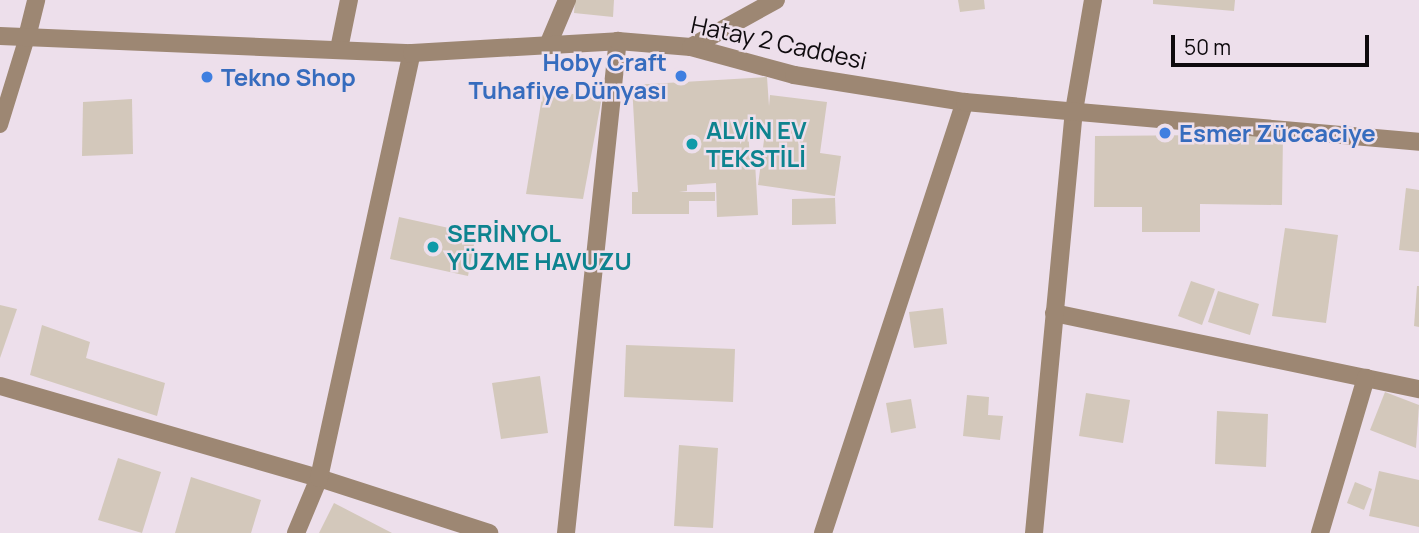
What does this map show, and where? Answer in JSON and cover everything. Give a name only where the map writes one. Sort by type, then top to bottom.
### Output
[{"type":"street","points":[[27,37],[36,0]]},
{"type":"street","points":[[338,49],[349,0]]},
{"type":"street","points":[[548,45],[567,0]]},
{"type":"street","points":[[691,47],[776,0]]},
{"type":"street","points":[[1034,533],[1074,111],[1093,0]]},
{"type":"street","name":"Hatay 2 Caddesi","points":[[0,36],[412,53],[618,41],[691,47],[794,75],[965,102],[1419,142]]},
{"type":"street","points":[[566,533],[618,41]]},
{"type":"street","points":[[296,533],[320,478],[412,53]]},
{"type":"street","points":[[823,533],[965,102]]},
{"type":"street","points":[[1054,313],[1419,389]]},
{"type":"street","points":[[1320,533],[1366,378]]},
{"type":"street","points":[[0,386],[320,478],[489,533]]},
{"type":"lane","points":[[0,125],[27,37]]},
{"type":"building","points":[[575,0],[614,0],[613,17],[574,13]]},
{"type":"building","points":[[958,0],[984,0],[985,9],[960,12]]},
{"type":"building","points":[[1153,0],[1235,0],[1234,11],[1153,4]]},
{"type":"building","name":"ALVİN EV TEKSTİLİ","points":[[767,77],[769,106],[770,95],[827,102],[820,153],[841,156],[835,196],[758,185],[766,125],[748,126],[750,162],[755,162],[758,215],[717,217],[716,183],[687,185],[687,191],[679,192],[715,192],[715,201],[689,201],[689,214],[632,214],[632,192],[638,192],[632,85]]},
{"type":"building","points":[[543,91],[602,97],[583,199],[526,194]]},
{"type":"building","points":[[132,99],[133,154],[82,156],[83,102]]},
{"type":"building","points":[[1283,135],[1282,205],[1200,204],[1200,232],[1142,232],[1142,207],[1094,207],[1095,136]]},
{"type":"building","points":[[1406,188],[1419,190],[1419,252],[1399,250]]},
{"type":"building","points":[[835,198],[836,224],[792,225],[792,199]]},
{"type":"building","name":"SERİNYOL YÜZME HAVUZU","points":[[399,217],[476,234],[468,276],[390,259]]},
{"type":"building","points":[[1285,228],[1338,235],[1326,323],[1272,316]]},
{"type":"building","points":[[1191,281],[1215,289],[1202,325],[1178,316]]},
{"type":"building","points":[[1419,286],[1419,327],[1414,326]]},
{"type":"building","points":[[1218,291],[1259,304],[1250,335],[1208,322]]},
{"type":"building","points":[[0,305],[17,309],[0,358]]},
{"type":"building","points":[[943,308],[947,344],[914,348],[909,312]]},
{"type":"building","points":[[42,325],[90,342],[86,358],[165,383],[157,416],[30,375]]},
{"type":"building","points":[[626,345],[735,349],[733,402],[624,397]]},
{"type":"building","points":[[540,376],[548,433],[501,439],[492,383]]},
{"type":"building","points":[[1385,392],[1419,405],[1416,448],[1370,430]]},
{"type":"building","points":[[1086,393],[1130,400],[1123,443],[1079,436]]},
{"type":"building","points":[[967,395],[989,397],[988,415],[1003,416],[1000,440],[963,436]]},
{"type":"building","points":[[911,399],[916,428],[891,433],[886,403]]},
{"type":"building","points":[[1217,411],[1268,414],[1266,467],[1215,464]]},
{"type":"building","points":[[679,445],[718,448],[713,528],[674,526]]},
{"type":"building","points":[[118,458],[161,472],[142,533],[98,520]]},
{"type":"building","points":[[1379,471],[1419,480],[1419,527],[1369,516]]},
{"type":"building","points":[[191,477],[261,500],[251,533],[175,533]]},
{"type":"building","points":[[1355,482],[1372,489],[1364,510],[1347,503]]},
{"type":"building","points":[[334,503],[392,533],[319,533]]},
{"type":"place","name":"Hoby Craft Tuhafiye Dünyası","points":[[681,76]]},
{"type":"place","name":"Tekno Shop","points":[[207,77]]},
{"type":"place","name":"Esmer Züccaciye","points":[[1165,133]]},
{"type":"place","name":"ALVİN EV TEKSTİLİ","points":[[692,144]]},
{"type":"place","name":"SERİNYOL YÜZME HAVUZU","points":[[433,247]]}]
